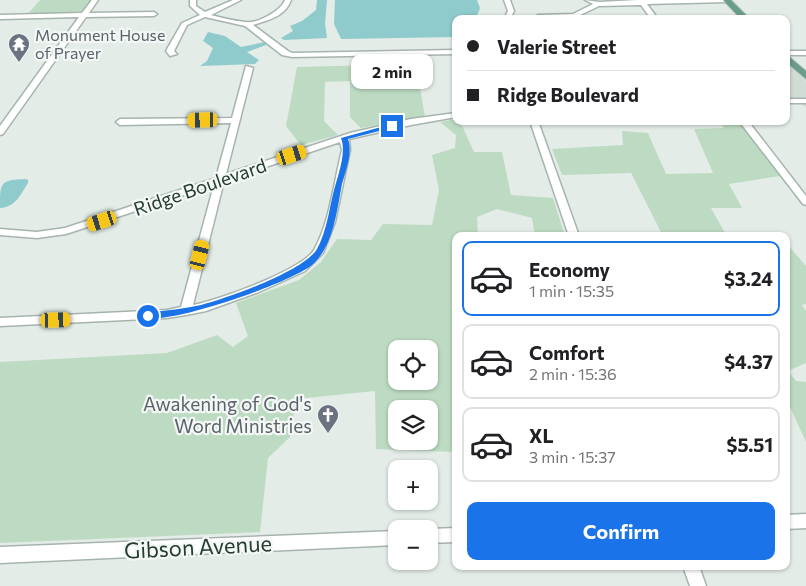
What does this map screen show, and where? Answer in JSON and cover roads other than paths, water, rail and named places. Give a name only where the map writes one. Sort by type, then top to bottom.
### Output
[{"type":"main road","points":[[727,0],[742,15]]},
{"type":"main road","points":[[790,61],[806,76]]},
{"type":"street","points":[[0,132],[95,0]]},
{"type":"street","points":[[194,0],[196,9],[205,14],[247,25],[285,53],[292,55],[452,52]]},
{"type":"street","points":[[173,54],[170,51],[182,26],[187,22],[238,0]]},
{"type":"street","points":[[247,25],[282,11],[287,6],[288,0]]},
{"type":"street","points":[[507,0],[511,11],[509,15]]},
{"type":"street","points":[[588,0],[598,4]]},
{"type":"street","points":[[576,15],[598,4],[642,1],[727,0]]},
{"type":"street","points":[[642,1],[652,15]]},
{"type":"street","points":[[0,17],[154,14]]},
{"type":"street","points":[[790,53],[806,53]]},
{"type":"street","points":[[186,311],[249,68]]},
{"type":"street","points":[[790,102],[806,101]]},
{"type":"street","name":"Ridge Boulevard","points":[[0,232],[36,235],[66,231],[344,138],[411,122],[452,115]]},
{"type":"street","points":[[120,122],[235,120]]},
{"type":"street","points":[[535,125],[573,232]]},
{"type":"street","points":[[746,125],[806,202]]},
{"type":"street","points":[[0,322],[148,316],[186,311],[202,308],[263,286],[302,268],[314,259],[320,249],[330,222],[345,160],[347,144],[344,138]]},
{"type":"street","points":[[790,522],[806,521]]},
{"type":"street","points":[[438,536],[452,535]]},
{"type":"street","name":"Gibson Avenue","points":[[0,555],[388,538]]},
{"type":"street","points":[[692,570],[698,586]]},
{"type":"water","points":[[317,0],[327,0],[325,23],[327,38],[284,40],[281,38],[293,31],[290,26],[302,21],[316,10]]},
{"type":"water","points":[[335,0],[477,0],[480,8],[477,15],[452,15],[452,37],[341,39],[334,24]]},
{"type":"water","points":[[208,32],[225,36],[241,47],[265,42],[266,45],[247,52],[259,60],[255,64],[200,66],[207,61],[213,48],[203,41]]},
{"type":"water","points":[[26,179],[28,183],[17,200],[10,205],[0,208],[0,193],[3,184],[11,180]]},
{"type":"place","name":"Monument House of Prayer","points":[[19,63]]},
{"type":"place","name":"Awakening of God's Word Ministries","points":[[328,434]]}]
